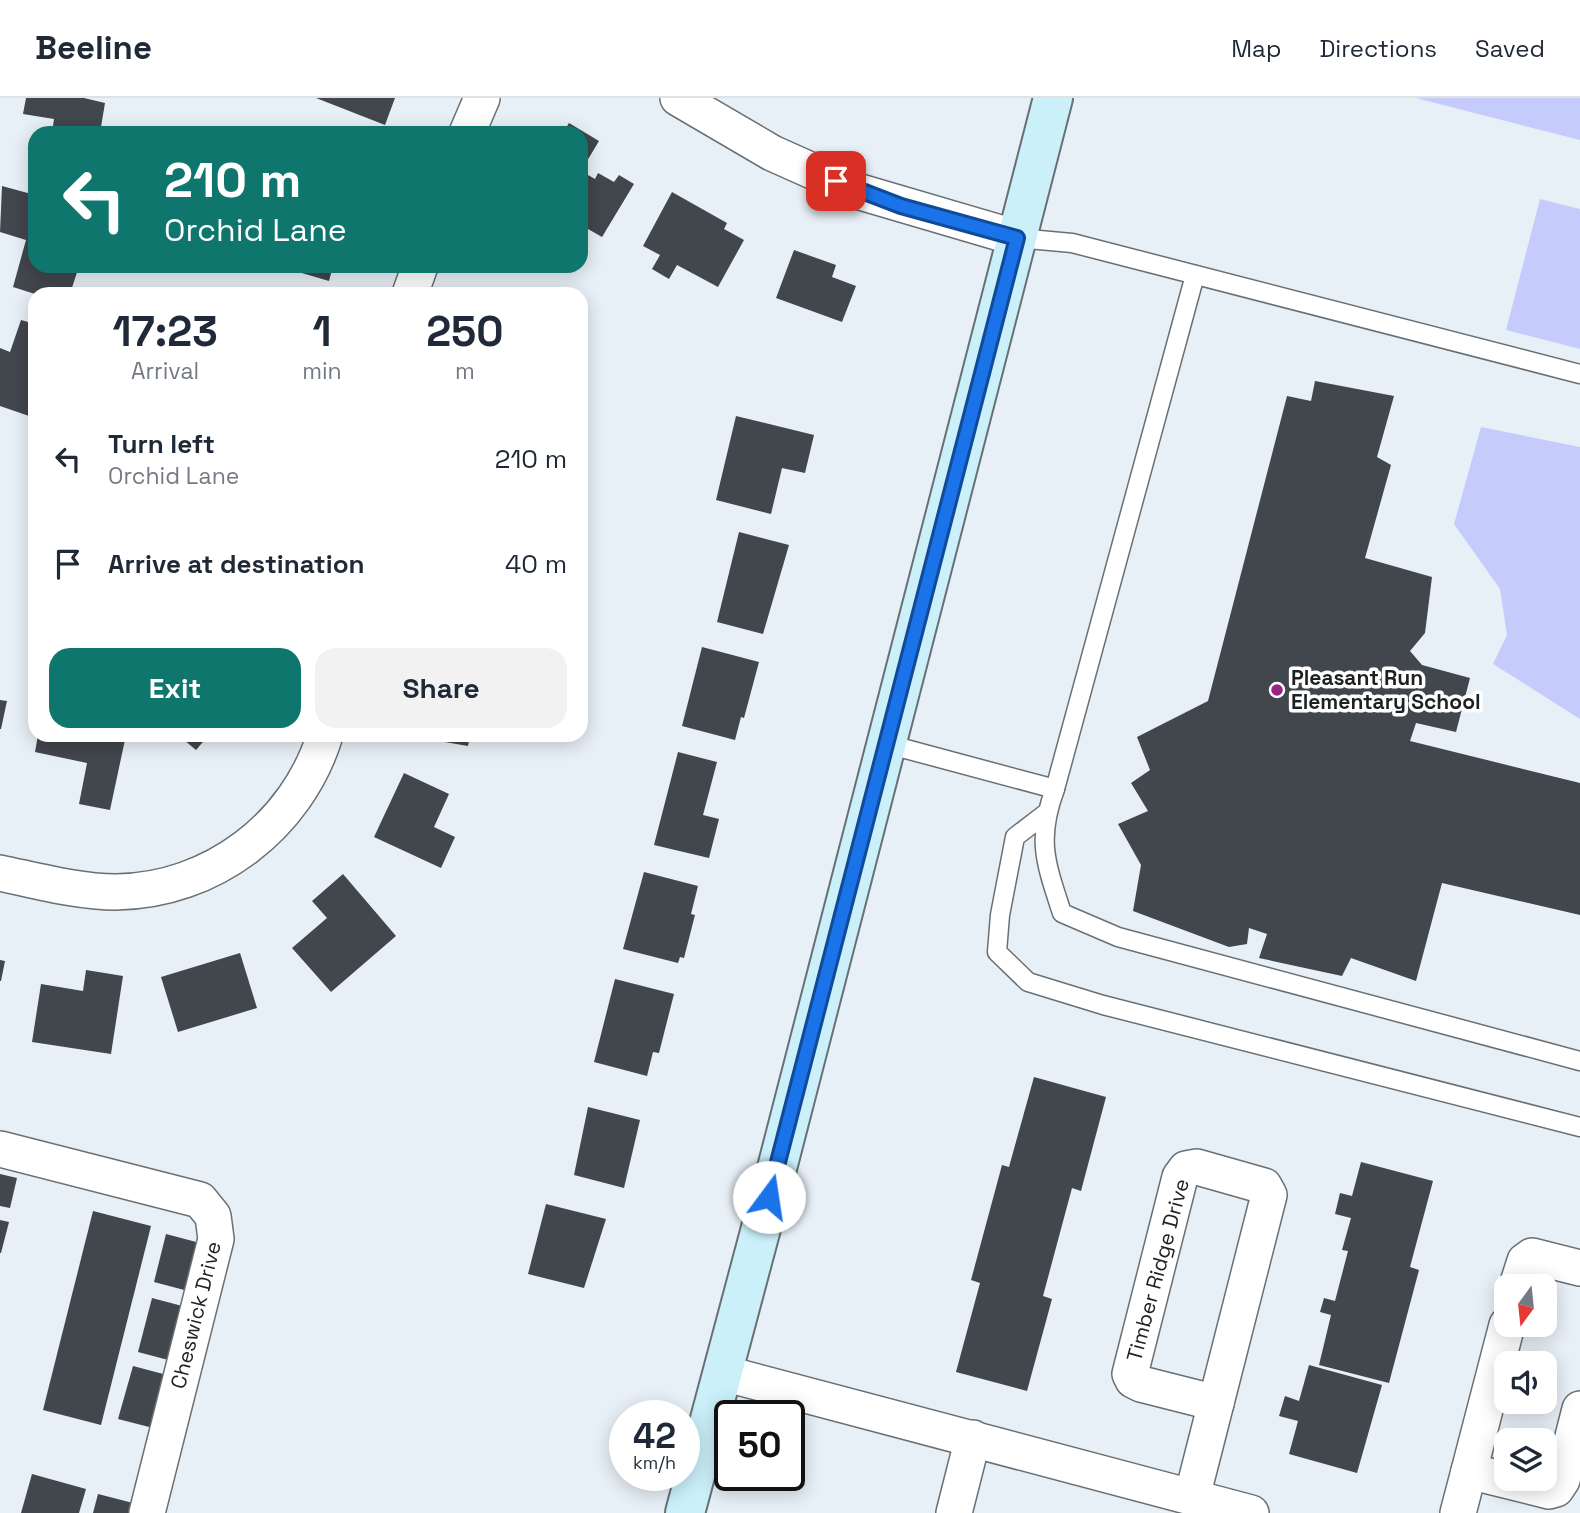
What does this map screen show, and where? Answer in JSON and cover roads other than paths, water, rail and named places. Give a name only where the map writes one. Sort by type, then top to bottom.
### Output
[{"type":"main road","points":[[685,1513],[1053,98]]},
{"type":"street","points":[[470,126],[482,98]]},
{"type":"street","points":[[678,98],[772,153],[857,191],[1017,238]]},
{"type":"street","points":[[0,873],[85,889],[144,890],[187,880],[214,868],[273,825],[300,791],[321,742]]},
{"type":"street","name":"Cheswick Drive","points":[[0,1149],[200,1200],[213,1216],[216,1239],[147,1513]]},
{"type":"street","name":"Timber Ridge Drive","points":[[1192,1497],[1216,1403],[1269,1195],[1264,1186],[1197,1167],[1186,1169],[1180,1177],[1130,1374],[1133,1380],[1141,1384],[1216,1403]]},
{"type":"street","points":[[1521,1274],[1525,1261],[1532,1256],[1580,1268]]},
{"type":"street","points":[[1458,1513],[1504,1337]]},
{"type":"street","points":[[723,1373],[1251,1513]]},
{"type":"street","points":[[1469,1471],[1549,1491],[1556,1489],[1562,1480],[1580,1409]]},
{"type":"street","points":[[954,1513],[973,1438]]},
{"type":"lane","points":[[1017,238],[1072,243],[1580,374]]},
{"type":"lane","points":[[1195,275],[1055,789],[1045,814],[1044,858],[1062,912],[1118,937],[1580,1060]]},
{"type":"lane","points":[[887,744],[1055,789]]},
{"type":"lane","points":[[1045,814],[1015,837],[1000,915],[997,952],[1028,982],[1116,1008],[1580,1127]]},
{"type":"place","name":"Pleasant Run Elementary School","points":[[1277,690]]}]
